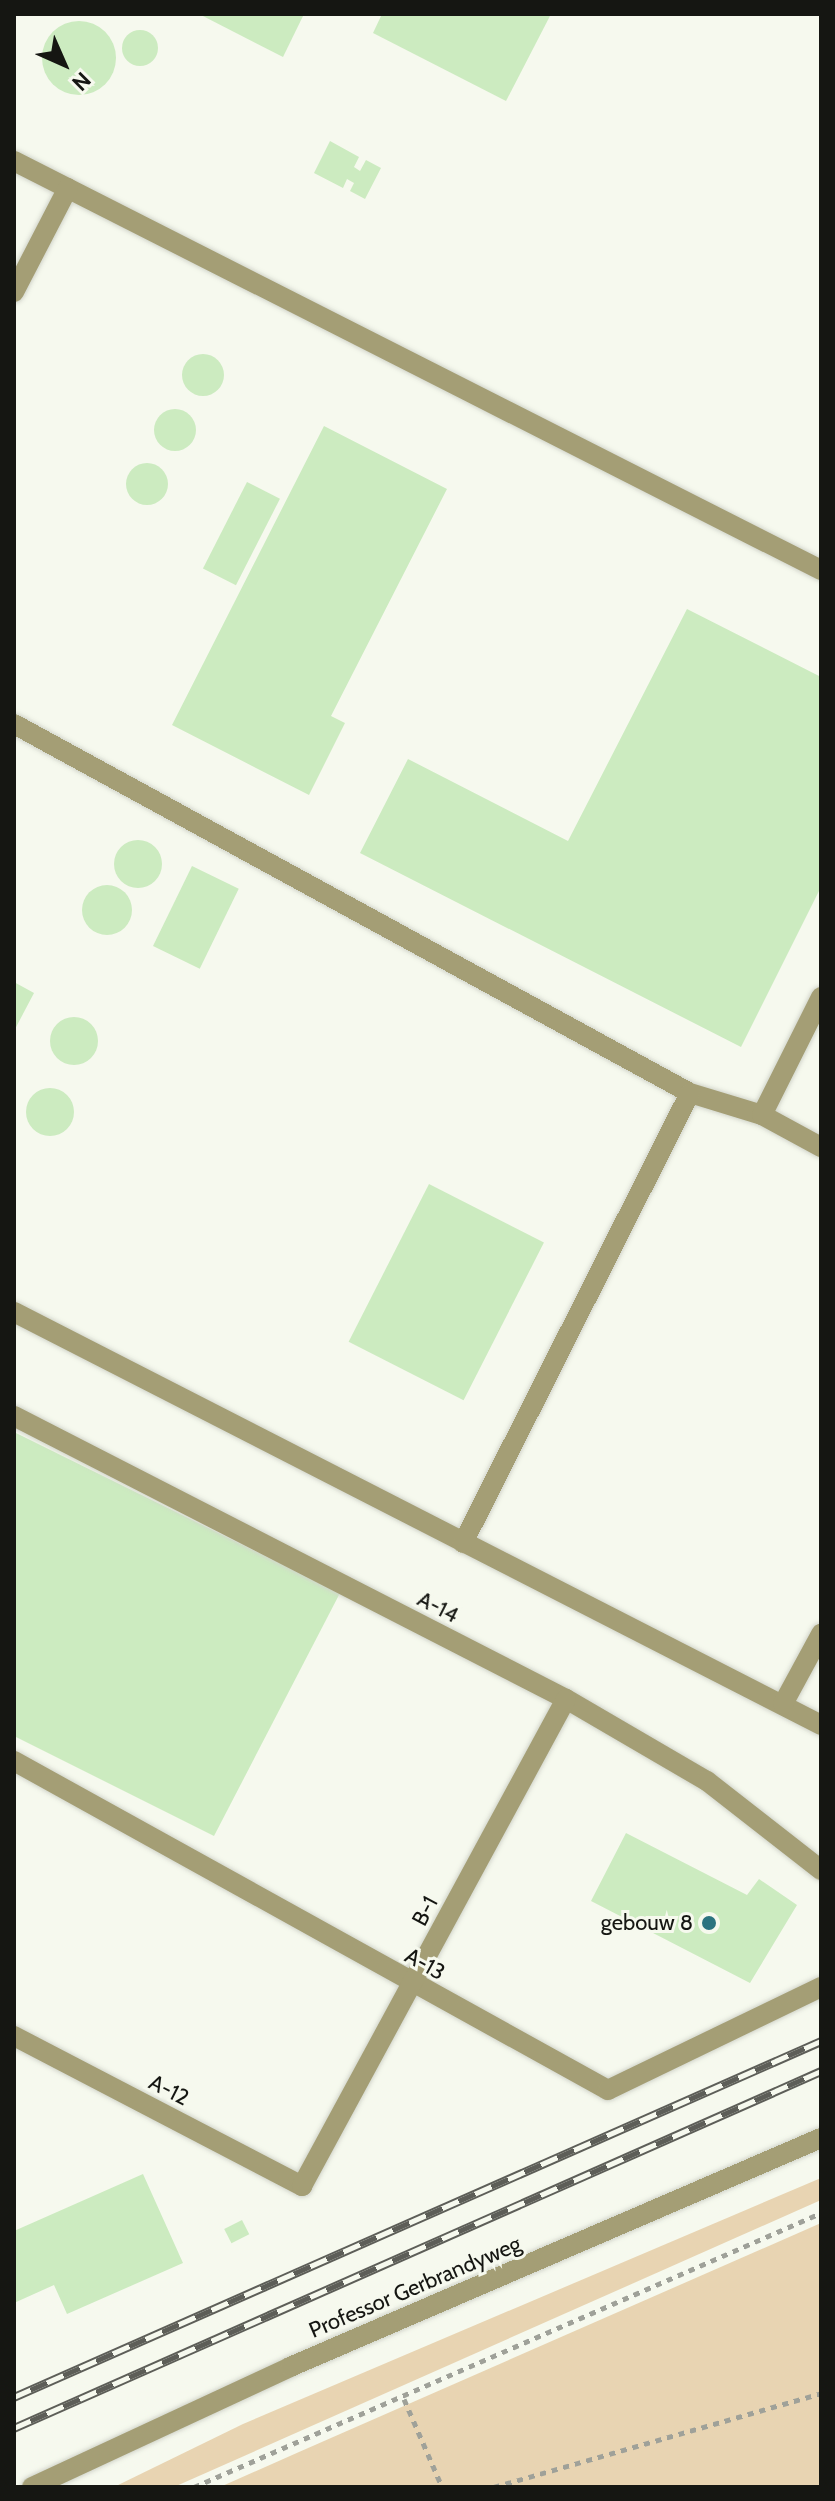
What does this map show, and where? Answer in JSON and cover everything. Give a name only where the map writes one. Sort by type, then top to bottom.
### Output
[{"type":"street","points":[[14,161],[821,570]]},
{"type":"street","points":[[14,292],[68,188]]},
{"type":"street","points":[[14,724],[690,1093],[762,1115],[821,1147]]},
{"type":"street","points":[[762,1115],[821,997]]},
{"type":"street","points":[[463,1543],[690,1093]]},
{"type":"street","points":[[14,1312],[821,1725]]},
{"type":"street","name":"A-14","points":[[14,1416],[566,1699],[707,1781],[821,1870]]},
{"type":"street","points":[[783,1704],[821,1634]]},
{"type":"street","name":"B-1","points":[[302,2186],[566,1699]]},
{"type":"street","name":"A-13","points":[[14,1761],[608,2090],[821,1987]]},
{"type":"street","name":"A-12","points":[[14,2036],[302,2186]]},
{"type":"street","name":"Professor Gerbrandyweg","points":[[32,2487],[290,2367],[821,2138]]},
{"type":"path","points":[[194,2487],[404,2399],[821,2213]]},
{"type":"path","points":[[494,2487],[821,2393]]},
{"type":"path","points":[[404,2399],[442,2487]]},
{"type":"shaded area","points":[[821,2178],[821,2200],[174,2487],[114,2487],[243,2424]]},
{"type":"shaded area","points":[[821,2223],[821,2487],[220,2487],[299,2452]]},
{"type":"building","points":[[199,14],[304,14],[283,57]]},
{"type":"building","points":[[382,14],[551,14],[506,101],[373,33]]},
{"type":"building","points":[[79,21],[100,27],[110,37],[116,58],[110,79],[100,89],[79,95],[58,89],[48,79],[42,58],[48,37],[58,27]]},
{"type":"building","points":[[140,30],[153,35],[158,48],[153,61],[140,66],[127,61],[122,48],[127,35]]},
{"type":"building","points":[[330,141],[359,157],[354,167],[360,171],[366,160],[381,168],[365,199],[350,191],[354,183],[347,179],[343,188],[314,173]]},
{"type":"building","points":[[203,354],[218,360],[224,375],[218,390],[203,396],[188,390],[182,375],[188,360]]},
{"type":"building","points":[[175,409],[190,415],[196,430],[190,445],[175,451],[160,445],[154,430],[160,415]]},
{"type":"building","points":[[324,426],[447,489],[331,716],[345,723],[309,795],[172,725]]},
{"type":"building","points":[[147,463],[162,469],[168,484],[162,499],[147,505],[132,499],[126,484],[132,469]]},
{"type":"building","points":[[247,482],[280,499],[236,585],[203,568]]},
{"type":"building","points":[[687,609],[821,677],[821,887],[741,1047],[360,853],[408,759],[568,841]]},
{"type":"building","points":[[138,840],[155,847],[162,864],[155,881],[138,888],[121,881],[114,864],[121,847]]},
{"type":"building","points":[[192,866],[239,889],[200,969],[153,946]]},
{"type":"building","points":[[107,885],[124,893],[132,910],[124,927],[107,935],[90,927],[82,910],[90,893]]},
{"type":"building","points":[[14,982],[34,993],[14,1031]]},
{"type":"building","points":[[74,1017],[91,1024],[98,1041],[91,1058],[74,1065],[57,1058],[50,1041],[57,1024]]},
{"type":"building","points":[[50,1088],[67,1095],[74,1112],[67,1129],[50,1136],[33,1129],[26,1112],[33,1095]]},
{"type":"building","points":[[429,1184],[544,1243],[464,1400],[349,1342]]},
{"type":"building","points":[[14,1432],[340,1593],[214,1836],[14,1736]]},
{"type":"building","name":"gebouw 8","points":[[626,1833],[747,1895],[759,1879],[797,1905],[750,1983],[591,1901]]},
{"type":"building","points":[[143,2174],[183,2263],[67,2314],[54,2285],[14,2303],[14,2231]]},
{"type":"building","points":[[242,2220],[249,2234],[231,2243],[224,2229]]},
{"type":"railway","points":[[14,2397],[821,2041]]},
{"type":"railway","points":[[14,2428],[821,2071]]},
{"type":"place","name":"gebouw 8","points":[[709,1923]]}]
